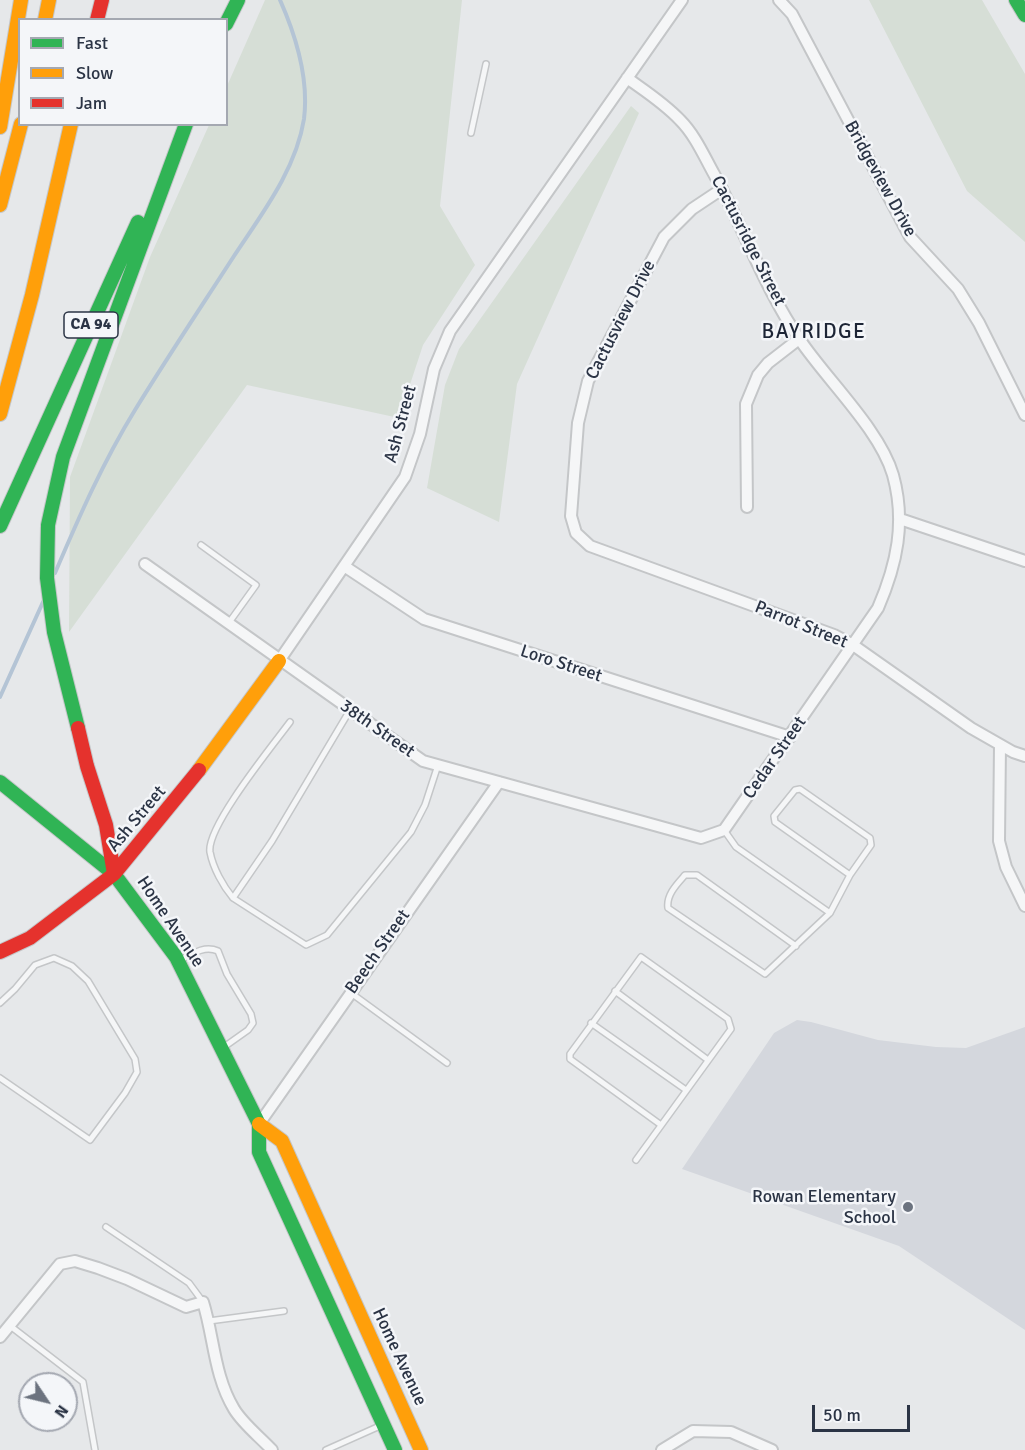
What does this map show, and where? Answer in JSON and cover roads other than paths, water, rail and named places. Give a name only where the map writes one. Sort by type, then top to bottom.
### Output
[{"type":"main road","points":[[18,18],[21,0]]},
{"type":"main road","points":[[45,18],[49,0]]},
{"type":"main road","points":[[85,18],[88,0]]},
{"type":"main road","points":[[98,18],[102,0]]},
{"type":"main road","points":[[228,20],[238,0]]},
{"type":"main road","points":[[1016,0],[1025,15]]},
{"type":"main road","points":[[0,127],[18,18]]},
{"type":"main road","points":[[0,205],[20,126]]},
{"type":"main road","points":[[0,414],[32,295],[70,126]]},
{"type":"main road","name":"CA 94","points":[[0,526],[180,126]]},
{"type":"main road","points":[[114,874],[106,825],[87,766],[54,632],[46,550],[52,499],[72,432],[185,126]]},
{"type":"main road","name":"Ash Street","points":[[0,952],[30,938],[114,874],[185,789],[279,661]]},
{"type":"main road","name":"Home Avenue","points":[[0,782],[114,874],[178,962],[259,1124],[259,1152],[395,1450]]},
{"type":"main road","name":"Home Avenue","points":[[259,1124],[282,1141],[421,1450]]},
{"type":"street","name":"Ash Street","points":[[279,661],[405,477],[420,434],[434,369],[450,331],[682,0]]},
{"type":"street","name":"Bridgeview Drive","points":[[779,0],[792,14],[910,237],[958,289],[979,323],[1025,415]]},
{"type":"street","name":"Cactusridge Street","points":[[627,78],[663,103],[682,122],[700,148],[723,189],[766,279],[800,339],[879,443],[893,475],[900,519],[898,548],[890,580],[878,608],[853,645]]},
{"type":"street","name":"Cactusview Drive","points":[[590,546],[576,533],[571,516],[578,423],[588,381],[664,237],[692,209],[723,189]]},
{"type":"street","points":[[747,507],[746,404],[758,375],[768,363],[800,339]]},
{"type":"street","points":[[900,519],[1025,561]]},
{"type":"street","name":"Parrot Street","points":[[590,546],[834,635],[853,645],[971,728],[1025,756]]},
{"type":"street","name":"38th Street","points":[[145,564],[423,761],[701,838],[724,830]]},
{"type":"street","name":"Loro Street","points":[[344,566],[424,619],[790,737]]},
{"type":"street","name":"Cedar Street","points":[[724,830],[853,645]]},
{"type":"street","points":[[1000,745],[999,842],[1006,867],[1025,906]]},
{"type":"street","name":"Beech Street","points":[[259,1124],[499,782]]},
{"type":"street","points":[[0,1337],[60,1264],[75,1261],[127,1279],[186,1307],[203,1302],[209,1321],[217,1368],[234,1409],[272,1450]]},
{"type":"street","points":[[662,1450],[693,1431],[731,1432],[772,1450]]},
{"type":"lane","points":[[471,133],[486,64]]},
{"type":"lane","points":[[201,545],[256,585],[228,624]]},
{"type":"lane","points":[[233,898],[272,841],[350,710]]},
{"type":"lane","points":[[290,722],[224,814],[212,838],[210,851],[224,887],[233,898],[306,945],[327,935],[411,832],[425,805],[438,765]]},
{"type":"lane","points":[[796,946],[697,875],[685,875],[673,889],[667,903],[668,908],[765,974],[796,946],[830,912],[850,875],[871,845],[870,838],[800,789],[795,790],[774,816],[775,822],[850,875]]},
{"type":"lane","points":[[724,830],[736,847],[830,912]]},
{"type":"lane","points":[[178,962],[198,951],[210,948],[218,951],[227,974],[251,1014],[253,1023],[248,1030],[222,1048]]},
{"type":"lane","points":[[636,1160],[731,1029],[728,1018],[641,957],[591,1023],[570,1054],[570,1059],[661,1125]]},
{"type":"lane","points":[[0,1002],[15,989],[35,965],[54,958],[72,966],[88,981],[135,1059],[137,1072],[125,1093],[90,1140],[0,1078]]},
{"type":"lane","points":[[615,991],[708,1060]]},
{"type":"lane","points":[[350,993],[447,1063]]},
{"type":"lane","points":[[591,1023],[686,1090]]},
{"type":"lane","points":[[106,1227],[189,1283],[203,1302]]},
{"type":"lane","points":[[209,1321],[284,1311]]},
{"type":"lane","points":[[9,1325],[84,1382],[95,1450]]},
{"type":"lane","points":[[326,1450],[383,1424]]},
{"type":"waterway","points":[[55,573],[92,490],[123,430],[266,208],[293,156],[304,119],[305,89],[296,43],[280,0]]},
{"type":"waterway","points":[[0,697],[43,602]]},
{"type":"place","name":"Rowan Elementary School","points":[[908,1207]]},
{"type":"district","name":"BAYRIDGE","points":[[814,332]]}]
